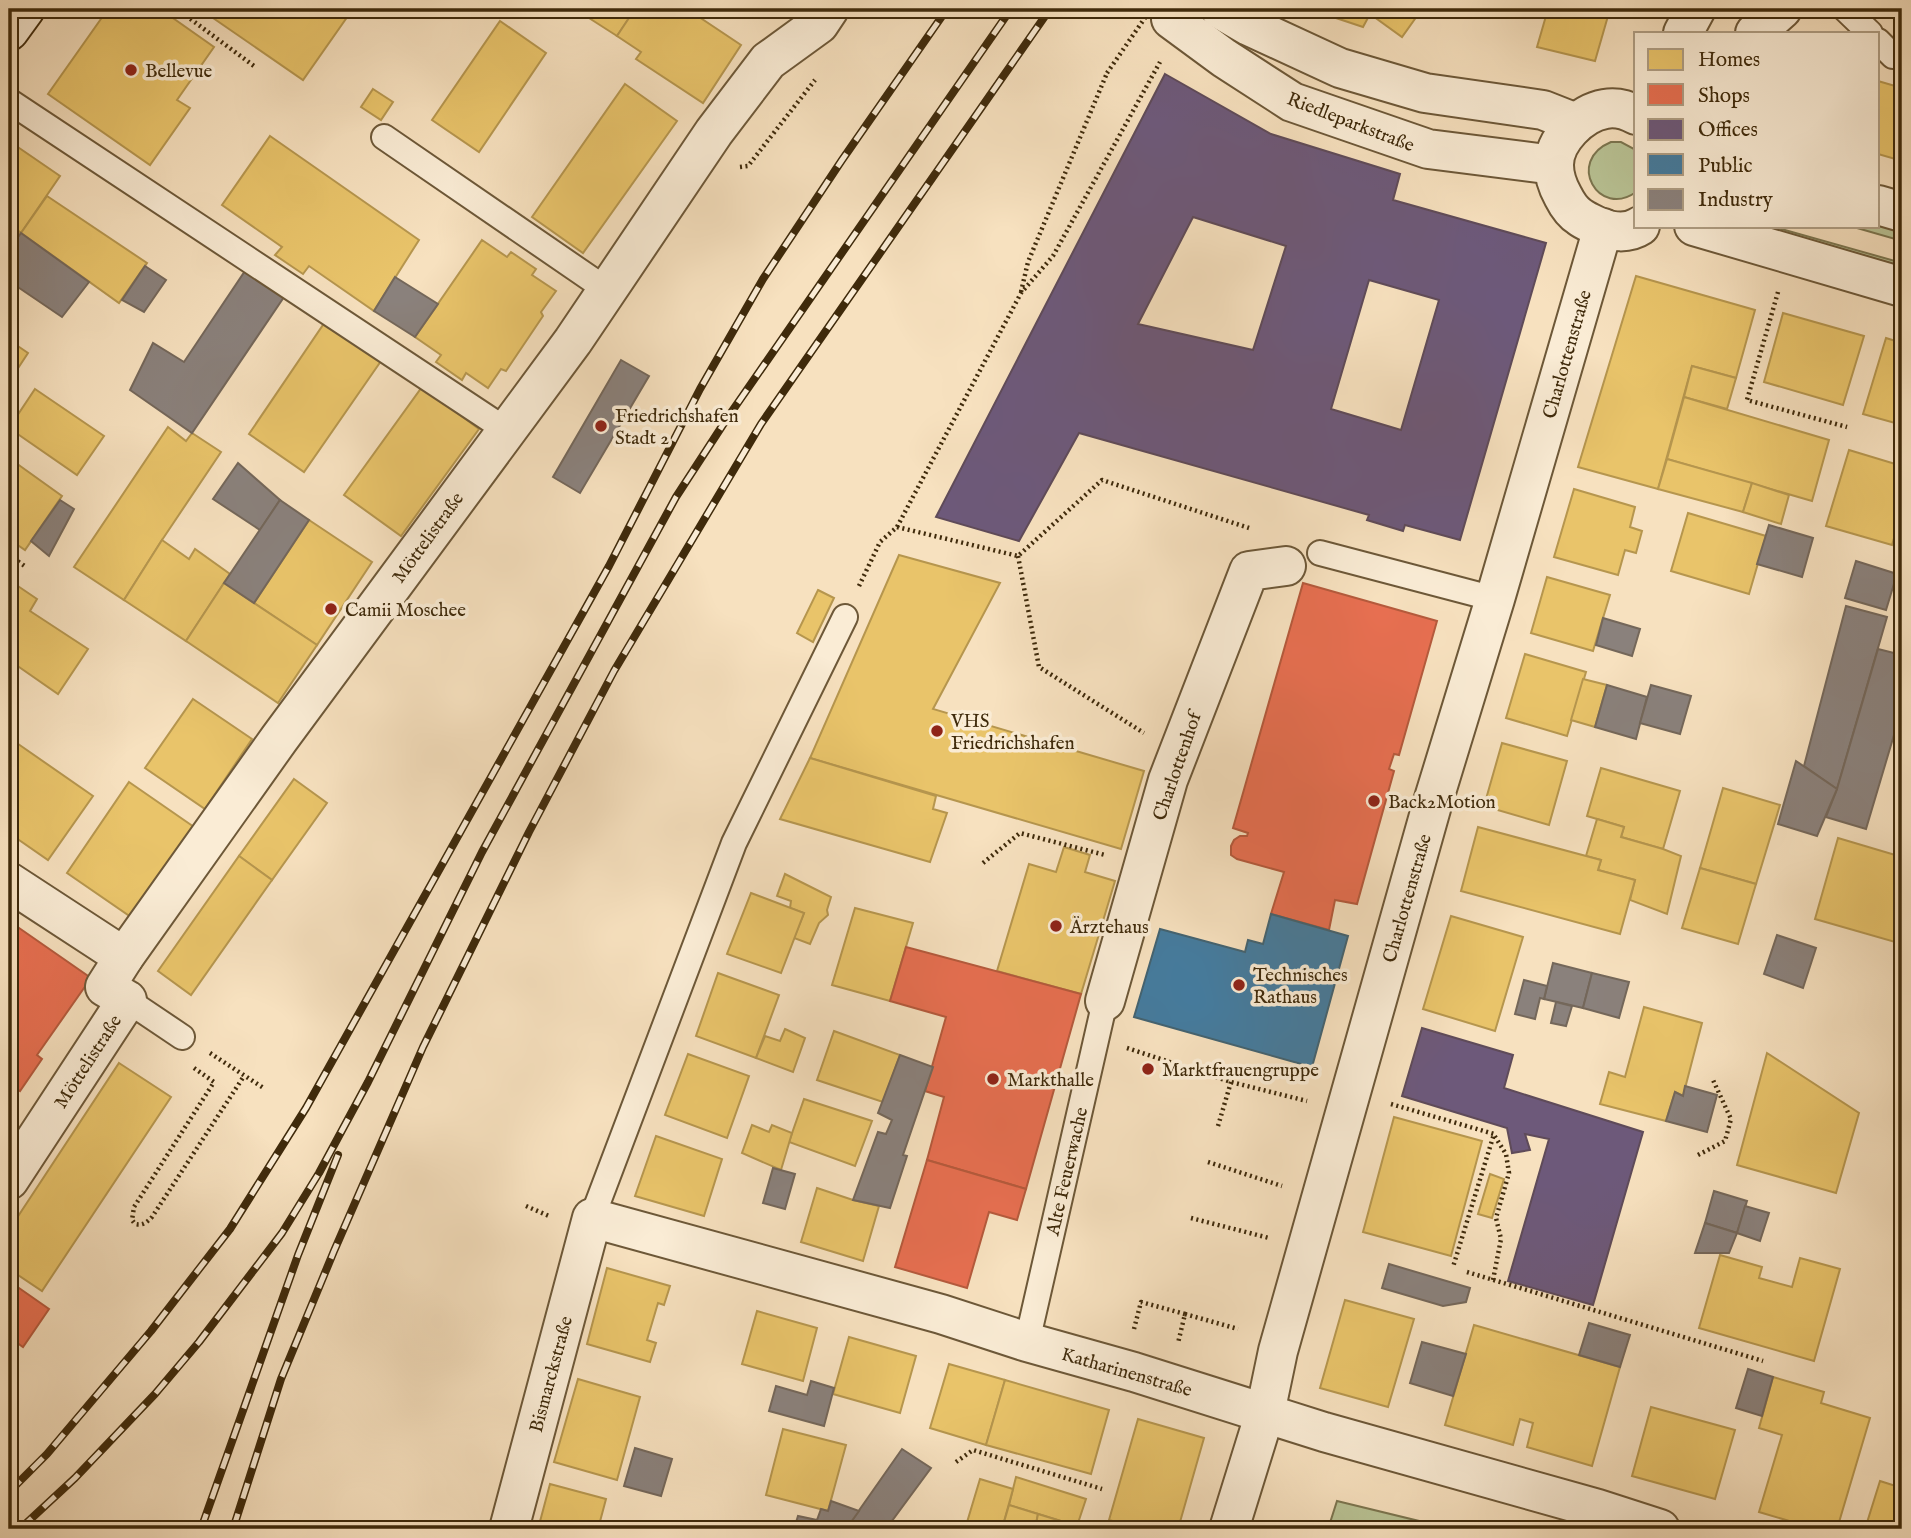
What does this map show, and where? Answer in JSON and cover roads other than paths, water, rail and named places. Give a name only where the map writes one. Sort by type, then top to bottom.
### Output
[{"type":"street","points":[[9,32],[25,9]]},
{"type":"street","name":"Möttelistraße","points":[[9,1180],[121,997],[104,987],[124,957],[279,739],[573,341],[707,142],[768,61],[819,24],[829,9]]},
{"type":"street","points":[[1220,9],[1249,26],[1340,68],[1425,93],[1543,110],[1576,123]]},
{"type":"street","points":[[1684,32],[1696,9]]},
{"type":"street","points":[[1756,32],[1782,9]]},
{"type":"street","name":"Riedleparkstraße","points":[[1161,14],[1292,102],[1428,149],[1554,165]]},
{"type":"street","points":[[1621,227],[1580,218],[1568,206],[1558,188],[1554,165],[1564,138],[1576,123],[1605,109],[1626,110],[1634,114]]},
{"type":"street","points":[[1880,206],[1902,212]]},
{"type":"street","name":"Charlottenstraße","points":[[1229,1529],[1265,1413],[1278,1351],[1432,805],[1495,599],[1621,227]]},
{"type":"street","points":[[1701,228],[1902,287]]},
{"type":"street","name":"Charlottenhof","points":[[1105,1001],[1168,780],[1249,571],[1303,560]]},
{"type":"street","points":[[9,882],[124,957]]},
{"type":"street","name":"Katharinenstraße","points":[[576,1219],[940,1314],[1660,1529]]},
{"type":"street","name":"Bismarckstraße","points":[[509,1529],[576,1219]]},
{"type":"lane","points":[[1845,9],[1869,32]]},
{"type":"lane","points":[[9,101],[506,430]]},
{"type":"lane","points":[[384,137],[607,290]]},
{"type":"lane","name":"Charlottenhof","points":[[1303,560],[1495,599]]},
{"type":"lane","points":[[576,1219],[734,843],[845,617]]},
{"type":"lane","points":[[51,1091],[121,997],[182,1037]]},
{"type":"lane","name":"Alte Feuerwache","points":[[1027,1342],[1105,1001]]},
{"type":"railway","points":[[9,1492],[47,1454],[151,1331],[230,1229],[306,1108],[609,566],[700,389],[763,279],[947,9]]},
{"type":"railway","points":[[20,1529],[75,1478],[155,1394],[199,1342],[282,1233],[319,1173],[368,1082],[482,852],[676,497],[728,417],[1011,9]]},
{"type":"railway","points":[[233,1529],[281,1379],[423,1047],[529,832],[614,671],[761,424],[1050,9]]},
{"type":"railway","points":[[201,1529],[298,1255],[338,1155]]},
{"type":"place","name":"Bellevue","points":[[131,70]]},
{"type":"place","name":"Friedrichshafen Stadt 2","points":[[601,426]]},
{"type":"place","name":"Camii Moschee","points":[[331,609]]},
{"type":"place","name":"VHS Friedrichshafen","points":[[937,731]]},
{"type":"place","name":"Back2Motion","points":[[1374,801]]},
{"type":"place","name":"Ärztehaus","points":[[1056,926]]},
{"type":"place","name":"Technisches Rathaus","points":[[1239,985]]},
{"type":"place","name":"Marktfrauengruppe","points":[[1148,1069]]},
{"type":"place","name":"Markthalle","points":[[993,1079]]}]
